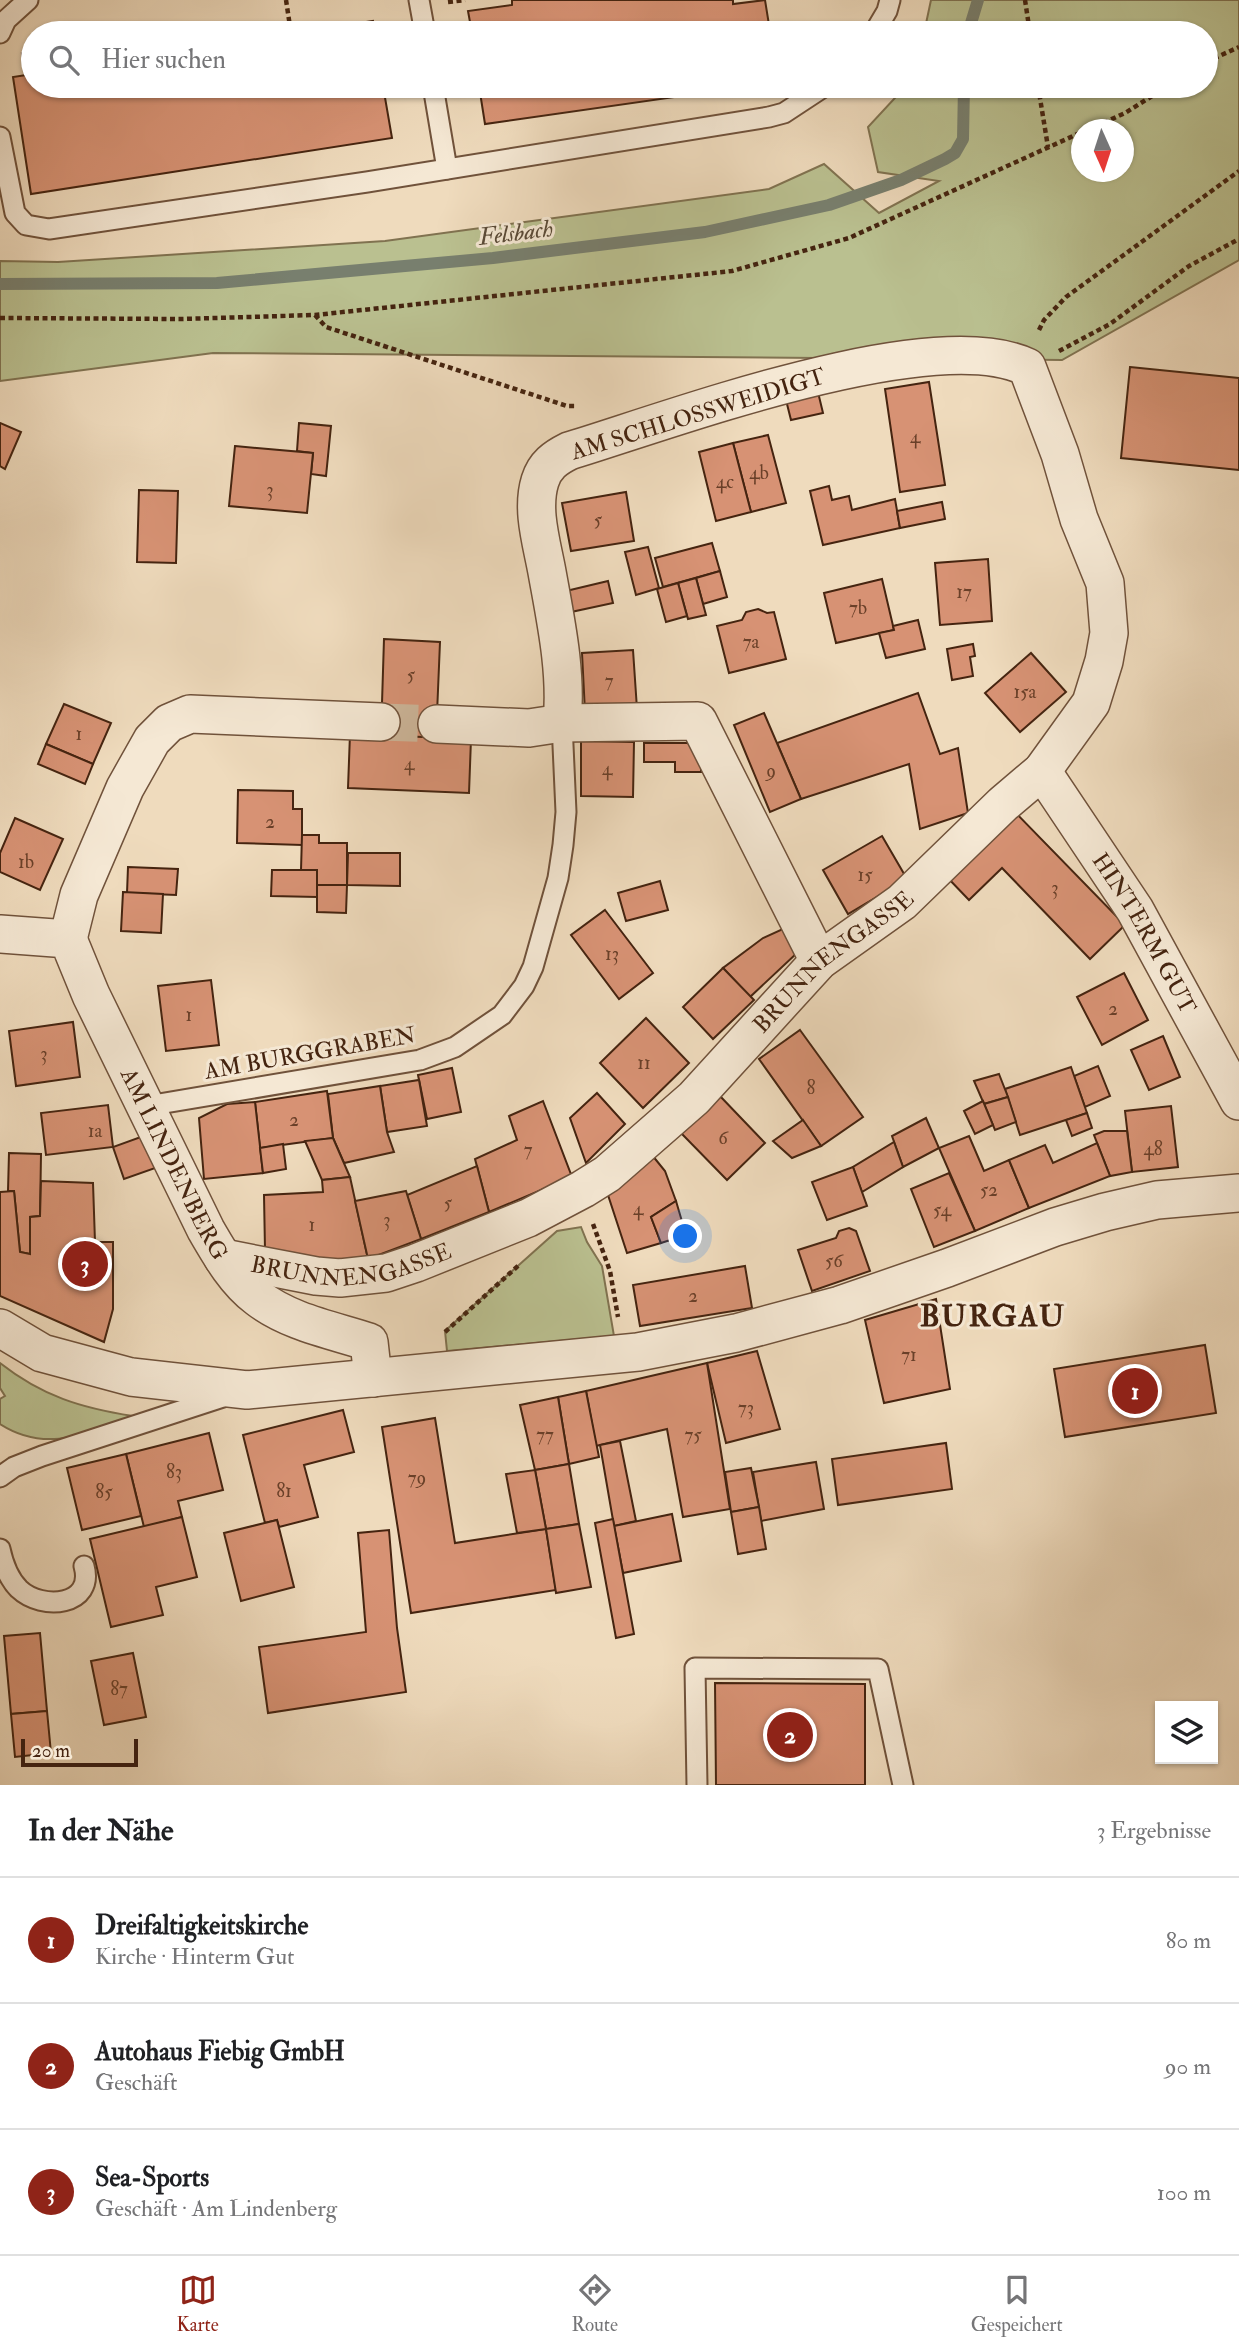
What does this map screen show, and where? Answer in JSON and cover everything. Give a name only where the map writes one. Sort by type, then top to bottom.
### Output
[{"type":"street","name":"AM SCHLOSSWEIDIGT","points":[[562,723],[562,667],[538,510],[540,481],[550,463],[557,457],[745,397],[880,363],[938,356],[978,356],[1006,359],[1027,368]]},
{"type":"street","name":"BRUNNENGASSE","points":[[223,1258],[316,1276],[360,1277],[386,1273],[537,1214],[607,1174],[694,1098],[819,961],[902,902],[1003,804],[1042,771],[1091,703],[1104,661],[1109,633],[1105,583],[1079,519],[1060,454],[1027,368]]},
{"type":"street","points":[[0,933],[68,939],[79,895],[125,788],[152,740],[169,723],[190,714],[381,722]]},
{"type":"street","points":[[437,724],[529,728],[562,723],[698,721],[819,961]]},
{"type":"street","name":"HINTERM GUT","points":[[1042,771],[1135,910],[1239,1101]]},
{"type":"street","name":"AM LINDENBERG","points":[[68,939],[91,995],[206,1230],[223,1258],[256,1297],[274,1309],[369,1342],[373,1378]]},
{"type":"street","points":[[0,1328],[42,1353],[131,1377],[247,1390],[638,1352],[736,1333],[839,1305],[1055,1227],[1105,1212],[1157,1200],[1239,1193]]},
{"type":"lane","points":[[2,24],[28,0]]},
{"type":"lane","points":[[419,0],[423,21]]},
{"type":"lane","points":[[881,21],[890,0]]},
{"type":"lane","points":[[435,98],[447,169]]},
{"type":"lane","points":[[794,98],[795,107]]},
{"type":"lane","points":[[0,137],[15,213],[23,223],[40,229],[447,169],[769,117],[795,107],[808,98]]},
{"type":"lane","name":"AM BURGGRABEN","points":[[147,1107],[420,1060],[456,1047],[502,1015],[524,986],[533,968],[558,878],[566,812],[562,723]]},
{"type":"lane","points":[[0,1477],[14,1467],[42,1456],[247,1390]]},
{"type":"lane","points":[[0,1549],[12,1581],[34,1600],[44,1602],[66,1599],[81,1591],[85,1583],[84,1566]]},
{"type":"lane","points":[[697,1785],[695,1668],[878,1669],[903,1785]]},
{"type":"path","points":[[286,0],[289,21]]},
{"type":"path","points":[[1025,0],[1028,21]]},
{"type":"path","points":[[1218,57],[1239,47]]},
{"type":"path","points":[[1040,98],[1048,147]]},
{"type":"path","points":[[1112,119],[1149,98]]},
{"type":"path","points":[[0,318],[315,315],[732,271],[849,239],[1071,137]]},
{"type":"path","points":[[1027,368],[1034,340],[1044,320],[1066,297],[1239,171]]},
{"type":"path","points":[[1027,368],[1110,324],[1189,266],[1239,239]]},
{"type":"path","points":[[315,315],[326,327],[567,406]]},
{"type":"path","points":[[589,1214],[610,1271],[617,1308]]},
{"type":"path","points":[[449,1371],[445,1331],[526,1258]]},
{"type":"green space","points":[[931,0],[1239,0],[1239,260],[1062,360],[213,353],[0,381],[0,261],[58,262],[385,241],[769,189],[824,164],[879,213],[939,181],[878,172],[868,127],[895,98],[1218,98],[1218,21],[927,21]]},
{"type":"green space","points":[[581,1227],[602,1266],[614,1336],[447,1351],[445,1331],[557,1231]]},
{"type":"green space","points":[[0,1363],[31,1384],[63,1399],[133,1416],[66,1438],[34,1438],[17,1433],[0,1424],[0,1399],[5,1396],[0,1388]]},
{"type":"building","points":[[512,0],[733,0],[733,4],[765,0],[768,21],[470,21],[468,11],[512,5]]},
{"type":"building","points":[[21,76],[21,98],[385,98],[392,138],[31,194],[13,77]]},
{"type":"building","points":[[481,98],[668,98],[485,124]]},
{"type":"building","points":[[1130,367],[1239,378],[1239,470],[1121,458]]},
{"type":"building","points":[[929,382],[945,485],[900,492],[885,389]]},
{"type":"building","points":[[817,388],[823,413],[791,420],[785,396]]},
{"type":"building","points":[[0,423],[21,432],[5,469],[0,466]]},
{"type":"building","points":[[299,423],[331,426],[326,476],[311,474],[313,453],[297,451]]},
{"type":"building","points":[[768,435],[786,503],[751,512],[733,443]]},
{"type":"building","points":[[733,443],[751,512],[716,521],[699,452]]},
{"type":"building","points":[[235,446],[313,453],[307,513],[229,506]]},
{"type":"building","points":[[829,486],[832,500],[849,496],[852,510],[895,499],[900,528],[823,545],[810,491]]},
{"type":"building","points":[[139,490],[178,491],[176,563],[137,562]]},
{"type":"building","points":[[626,492],[634,541],[571,551],[562,503]]},
{"type":"building","points":[[942,502],[945,519],[900,528],[897,511]]},
{"type":"building","points":[[712,543],[720,571],[663,587],[655,558]]},
{"type":"building","points":[[648,547],[659,588],[636,595],[625,552]]},
{"type":"building","points":[[988,559],[992,621],[940,625],[935,563]]},
{"type":"building","points":[[720,571],[727,597],[703,604],[696,578]]},
{"type":"building","points":[[696,578],[706,615],[688,619],[678,583]]},
{"type":"building","points":[[882,579],[894,630],[836,643],[824,593]]},
{"type":"building","points":[[608,581],[613,603],[571,612],[566,591]]},
{"type":"building","points":[[678,583],[687,616],[666,622],[657,589]]},
{"type":"building","points":[[758,609],[767,613],[774,612],[786,659],[729,673],[717,626],[742,620],[746,612]]},
{"type":"building","points":[[918,620],[925,649],[886,658],[879,633],[894,630],[893,626]]},
{"type":"building","points":[[384,639],[440,642],[436,738],[381,735]]},
{"type":"building","points":[[973,644],[975,656],[970,657],[973,676],[952,680],[947,649]]},
{"type":"building","points":[[633,650],[637,709],[585,712],[582,653]]},
{"type":"building","points":[[1031,653],[1066,692],[1020,732],[985,693]]},
{"type":"building","points":[[918,693],[940,754],[958,748],[968,813],[920,829],[909,764],[801,799],[777,743]]},
{"type":"building","points":[[64,704],[111,723],[93,764],[46,744]]},
{"type":"building","points":[[764,713],[801,799],[770,812],[734,725]]},
{"type":"building","points":[[350,734],[471,739],[469,793],[348,788]]},
{"type":"building","points":[[581,741],[634,742],[633,797],[581,796]]},
{"type":"building","points":[[644,743],[688,743],[701,762],[701,772],[675,772],[675,762],[644,762]]},
{"type":"building","points":[[46,744],[93,764],[85,784],[38,764]]},
{"type":"building","points":[[238,790],[293,791],[293,809],[302,809],[302,845],[237,843]]},
{"type":"building","points":[[1013,810],[1125,925],[1090,959],[1002,868],[969,900],[945,875]]},
{"type":"building","points":[[15,818],[63,839],[40,890],[0,872],[0,853]]},
{"type":"building","points":[[302,835],[319,835],[319,843],[347,843],[347,885],[317,885],[317,870],[301,870]]},
{"type":"building","points":[[882,836],[907,879],[848,914],[823,870]]},
{"type":"building","points":[[348,853],[400,853],[400,886],[347,885]]},
{"type":"building","points":[[128,867],[178,869],[176,895],[127,893]]},
{"type":"building","points":[[272,870],[317,870],[317,897],[271,896]]},
{"type":"building","points":[[660,881],[668,910],[626,921],[618,893]]},
{"type":"building","points":[[317,885],[347,885],[346,913],[317,912]]},
{"type":"building","points":[[123,892],[163,894],[161,933],[121,931]]},
{"type":"building","points":[[605,910],[653,973],[619,999],[571,935]]},
{"type":"building","points":[[785,928],[798,952],[750,997],[723,968],[763,938]]},
{"type":"building","points":[[723,968],[754,1000],[713,1039],[683,1007]]},
{"type":"building","points":[[1124,973],[1148,1020],[1102,1045],[1077,997]]},
{"type":"building","points":[[211,980],[219,1045],[166,1051],[158,986]]},
{"type":"building","points":[[646,1018],[689,1063],[643,1108],[600,1063]]},
{"type":"building","points":[[73,1022],[80,1077],[16,1086],[9,1031]]},
{"type":"building","points":[[800,1030],[863,1117],[821,1146],[759,1059]]},
{"type":"building","points":[[1163,1036],[1180,1077],[1149,1090],[1131,1050]]},
{"type":"building","points":[[1098,1066],[1110,1096],[1085,1107],[1074,1076]]},
{"type":"building","points":[[1071,1067],[1087,1113],[1020,1135],[1005,1089]]},
{"type":"building","points":[[452,1068],[461,1112],[427,1119],[418,1075]]},
{"type":"building","points":[[999,1074],[1008,1097],[984,1104],[974,1081]]},
{"type":"building","points":[[419,1080],[427,1126],[387,1132],[380,1086]]},
{"type":"building","points":[[380,1086],[387,1132],[394,1152],[344,1163],[333,1138],[328,1094]]},
{"type":"building","points":[[327,1091],[333,1138],[260,1148],[255,1102]]},
{"type":"building","points":[[597,1093],[625,1124],[586,1163],[570,1118]]},
{"type":"building","points":[[719,1095],[765,1143],[727,1180],[681,1133]]},
{"type":"building","points":[[1008,1097],[1016,1122],[995,1130],[984,1104]]},
{"type":"building","points":[[543,1101],[572,1177],[489,1212],[475,1159],[517,1140],[509,1116]]},
{"type":"building","points":[[983,1101],[993,1125],[975,1134],[964,1111]]},
{"type":"building","points":[[255,1102],[263,1173],[204,1179],[199,1118],[227,1104]]},
{"type":"building","points":[[108,1105],[113,1147],[46,1155],[41,1113]]},
{"type":"building","points":[[1171,1106],[1178,1167],[1132,1172],[1125,1111]]},
{"type":"building","points":[[1087,1113],[1092,1128],[1072,1136],[1066,1120]]},
{"type":"building","points":[[926,1118],[939,1148],[903,1167],[892,1136]]},
{"type":"building","points":[[803,1120],[821,1146],[792,1158],[773,1141]]},
{"type":"building","points":[[1104,1131],[1127,1131],[1132,1172],[1110,1176],[1094,1135]]},
{"type":"building","points":[[149,1134],[161,1166],[124,1179],[113,1147]]},
{"type":"building","points":[[969,1136],[984,1171],[1009,1160],[1029,1208],[975,1231],[939,1148]]},
{"type":"building","points":[[333,1138],[350,1177],[322,1180],[305,1141]]},
{"type":"building","points":[[894,1142],[903,1167],[862,1192],[853,1167]]},
{"type":"building","points":[[1097,1143],[1110,1176],[1029,1208],[1009,1160],[1045,1145],[1053,1163]]},
{"type":"building","points":[[283,1144],[286,1169],[263,1173],[260,1148]]},
{"type":"building","points":[[9,1153],[41,1154],[40,1216],[30,1217],[30,1254],[20,1252],[14,1191],[8,1191]]},
{"type":"building","points":[[652,1155],[665,1171],[676,1201],[651,1217],[661,1243],[627,1253],[608,1195]]},
{"type":"building","points":[[477,1166],[489,1212],[421,1239],[407,1195]]},
{"type":"building","points":[[853,1167],[867,1206],[827,1220],[812,1182]]},
{"type":"building","points":[[949,1173],[975,1231],[934,1247],[911,1189]]},
{"type":"building","points":[[350,1177],[368,1259],[334,1260],[265,1250],[264,1195],[323,1192],[322,1180]]},
{"type":"building","points":[[41,1181],[93,1183],[95,1242],[113,1242],[113,1309],[104,1342],[0,1296],[0,1192],[14,1191],[20,1252],[30,1254],[30,1217],[40,1216]]},
{"type":"building","points":[[406,1191],[421,1239],[368,1259],[355,1201]]},
{"type":"building","points":[[676,1201],[686,1235],[661,1243],[651,1217]]},
{"type":"building","points":[[849,1228],[856,1231],[870,1271],[812,1291],[798,1250],[836,1238],[839,1231]]},
{"type":"building","points":[[745,1266],[752,1308],[640,1326],[633,1285]]},
{"type":"building","points":[[936,1299],[950,1389],[884,1403],[865,1320]]},
{"type":"building","points":[[1205,1345],[1216,1413],[1065,1437],[1054,1369]]},
{"type":"building","points":[[757,1351],[780,1429],[726,1443],[707,1363]]},
{"type":"building","points":[[707,1363],[730,1509],[683,1517],[667,1429],[596,1446],[586,1391]]},
{"type":"building","points":[[586,1391],[599,1457],[569,1464],[558,1397]]},
{"type":"building","points":[[558,1397],[569,1464],[535,1470],[520,1405]]},
{"type":"building","points":[[343,1410],[354,1452],[304,1465],[318,1517],[279,1527],[277,1520],[265,1523],[243,1435]]},
{"type":"building","points":[[435,1418],[455,1543],[546,1529],[556,1590],[411,1613],[382,1427]]},
{"type":"building","points":[[209,1433],[223,1490],[178,1501],[182,1517],[144,1527],[126,1454]]},
{"type":"building","points":[[620,1441],[636,1521],[614,1526],[600,1445]]},
{"type":"building","points":[[946,1443],[952,1489],[838,1505],[832,1459]]},
{"type":"building","points":[[126,1454],[141,1516],[82,1530],[67,1468]]},
{"type":"building","points":[[816,1462],[824,1509],[761,1521],[753,1472]]},
{"type":"building","points":[[569,1464],[579,1524],[546,1529],[535,1470]]},
{"type":"building","points":[[751,1468],[759,1507],[731,1512],[725,1472]]},
{"type":"building","points":[[535,1470],[546,1529],[517,1533],[506,1474]]},
{"type":"building","points":[[759,1507],[766,1549],[738,1554],[731,1512]]},
{"type":"building","points":[[672,1514],[681,1561],[623,1573],[614,1526]]},
{"type":"building","points":[[182,1517],[197,1577],[156,1587],[163,1615],[111,1627],[90,1539]]},
{"type":"building","points":[[613,1519],[634,1634],[616,1638],[595,1523]]},
{"type":"building","points":[[277,1520],[294,1587],[241,1601],[224,1533]]},
{"type":"building","points":[[579,1524],[591,1587],[556,1593],[546,1529]]},
{"type":"building","points":[[389,1530],[397,1628],[406,1692],[268,1713],[259,1647],[366,1632],[358,1533]]},
{"type":"building","points":[[40,1633],[47,1711],[11,1714],[4,1636]]},
{"type":"building","points":[[133,1653],[146,1717],[104,1725],[91,1661]]},
{"type":"building","points":[[715,1683],[865,1684],[865,1785],[716,1785]]},
{"type":"building","points":[[47,1711],[51,1753],[15,1757],[11,1714]]},
{"type":"waterway","name":"Felsbach","points":[[972,21],[978,0]]},
{"type":"waterway","name":"Felsbach","points":[[0,284],[217,283],[493,258],[705,232],[829,205],[901,180],[945,159],[955,153],[963,139],[964,98]]},
{"type":"tunnel","points":[[381,722],[437,724]]},
{"type":"place","name":"Sea-Sports","points":[[85,1264]]},
{"type":"place","name":"Dreifaltigkeitskirche","points":[[1135,1391]]},
{"type":"place","name":"Autohaus Fiebig GmbH","points":[[790,1735]]},
{"type":"district","name":"BURGAU","points":[[993,1316]]}]
